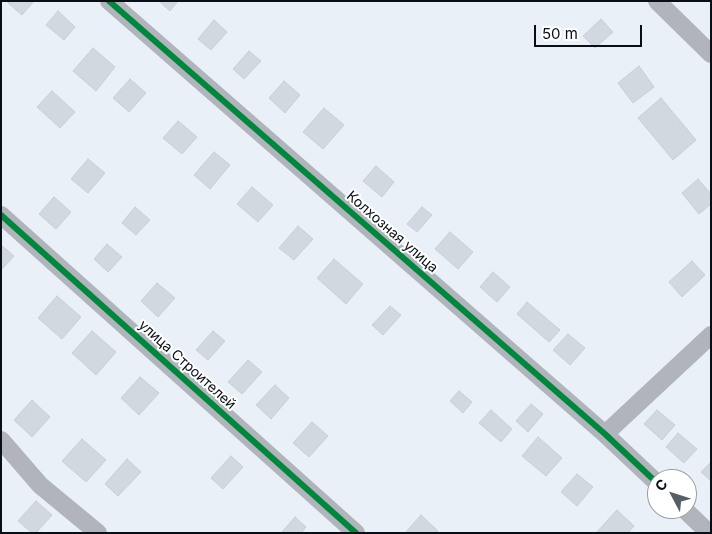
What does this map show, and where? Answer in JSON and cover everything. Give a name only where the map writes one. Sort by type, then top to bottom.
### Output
[{"type":"street","name":"Колхозная улица","points":[[109,1],[605,434],[647,474]]},
{"type":"street","points":[[657,1],[711,54]]},
{"type":"street","name":"улица Строителей","points":[[1,215],[356,533]]},
{"type":"street","points":[[605,434],[711,335]]},
{"type":"street","points":[[1,440],[40,485],[98,533]]},
{"type":"street","points":[[694,519],[709,533]]},
{"type":"building","points":[[9,1],[34,1],[22,15],[8,3]]},
{"type":"building","points":[[159,1],[178,1],[170,11]]},
{"type":"building","points":[[58,11],[75,27],[64,40],[46,25]]},
{"type":"building","points":[[601,19],[613,32],[595,48],[583,36]]},
{"type":"building","points":[[214,20],[227,32],[211,50],[198,39]]},
{"type":"building","points":[[93,48],[115,67],[96,91],[73,71]]},
{"type":"building","points":[[249,51],[261,61],[244,79],[233,69]]},
{"type":"building","points":[[639,66],[654,87],[633,103],[618,83]]},
{"type":"building","points":[[130,79],[146,93],[129,112],[113,98]]},
{"type":"building","points":[[284,81],[300,95],[285,113],[269,98]]},
{"type":"building","points":[[52,91],[75,112],[60,128],[37,107]]},
{"type":"building","points":[[661,98],[696,140],[673,160],[638,118]]},
{"type":"building","points":[[324,108],[344,125],[323,149],[303,132]]},
{"type":"building","points":[[178,121],[197,137],[182,154],[163,138]]},
{"type":"building","points":[[214,152],[230,165],[210,189],[194,175]]},
{"type":"building","points":[[88,159],[105,173],[88,193],[71,179]]},
{"type":"building","points":[[376,166],[394,182],[382,197],[363,181]]},
{"type":"building","points":[[698,179],[711,194],[711,204],[699,214],[682,193]]},
{"type":"building","points":[[252,187],[273,205],[258,222],[237,204]]},
{"type":"building","points":[[54,197],[71,212],[56,229],[39,214]]},
{"type":"building","points":[[135,207],[150,220],[136,235],[122,223]]},
{"type":"building","points":[[422,207],[432,215],[417,232],[407,224]]},
{"type":"building","points":[[298,226],[313,239],[294,260],[279,248]]},
{"type":"building","points":[[450,232],[473,252],[458,269],[435,249]]},
{"type":"building","points":[[107,244],[122,257],[108,272],[94,259]]},
{"type":"building","points":[[1,245],[14,256],[1,270]]},
{"type":"building","points":[[334,259],[363,284],[346,304],[317,278]]},
{"type":"building","points":[[692,261],[705,275],[682,297],[669,282]]},
{"type":"building","points":[[493,272],[510,287],[497,302],[480,287]]},
{"type":"building","points":[[157,283],[175,298],[158,317],[141,301]]},
{"type":"building","points":[[57,296],[81,317],[62,339],[38,318]]},
{"type":"building","points":[[527,302],[560,330],[549,342],[517,314]]},
{"type":"building","points":[[390,306],[401,315],[383,335],[372,325]]},
{"type":"building","points":[[92,331],[116,352],[96,375],[72,353]]},
{"type":"building","points":[[213,331],[225,341],[208,360],[196,350]]},
{"type":"building","points":[[568,334],[585,348],[570,365],[553,350]]},
{"type":"building","points":[[248,360],[262,372],[242,394],[228,382]]},
{"type":"building","points":[[140,377],[159,393],[139,415],[121,398]]},
{"type":"building","points":[[275,385],[289,398],[271,419],[256,405]]},
{"type":"building","points":[[459,391],[472,402],[463,413],[450,401]]},
{"type":"building","points":[[32,400],[50,417],[32,437],[14,420]]},
{"type":"building","points":[[531,404],[543,414],[528,432],[516,421]]},
{"type":"building","points":[[491,410],[512,429],[501,442],[479,423]]},
{"type":"building","points":[[657,410],[675,425],[662,440],[644,424]]},
{"type":"building","points":[[312,422],[328,436],[309,457],[293,443]]},
{"type":"building","points":[[678,433],[697,449],[684,463],[666,447]]},
{"type":"building","points":[[538,437],[562,458],[546,476],[522,456]]},
{"type":"building","points":[[82,439],[106,460],[86,482],[62,461]]},
{"type":"building","points":[[231,456],[243,467],[223,489],[211,478]]},
{"type":"building","points":[[127,459],[141,472],[118,496],[105,484]]},
{"type":"building","points":[[711,462],[711,481],[701,472]]},
{"type":"building","points":[[577,474],[593,487],[577,506],[561,492]]},
{"type":"building","points":[[36,501],[52,515],[36,533],[32,533],[18,521]]},
{"type":"building","points":[[617,510],[634,526],[628,533],[596,533]]},
{"type":"building","points":[[421,515],[438,531],[437,533],[405,533]]},
{"type":"building","points":[[295,517],[306,527],[301,533],[281,533]]},
{"type":"cycle path","points":[[109,1],[605,434],[647,474]]},
{"type":"cycle path","points":[[1,215],[356,533]]}]
